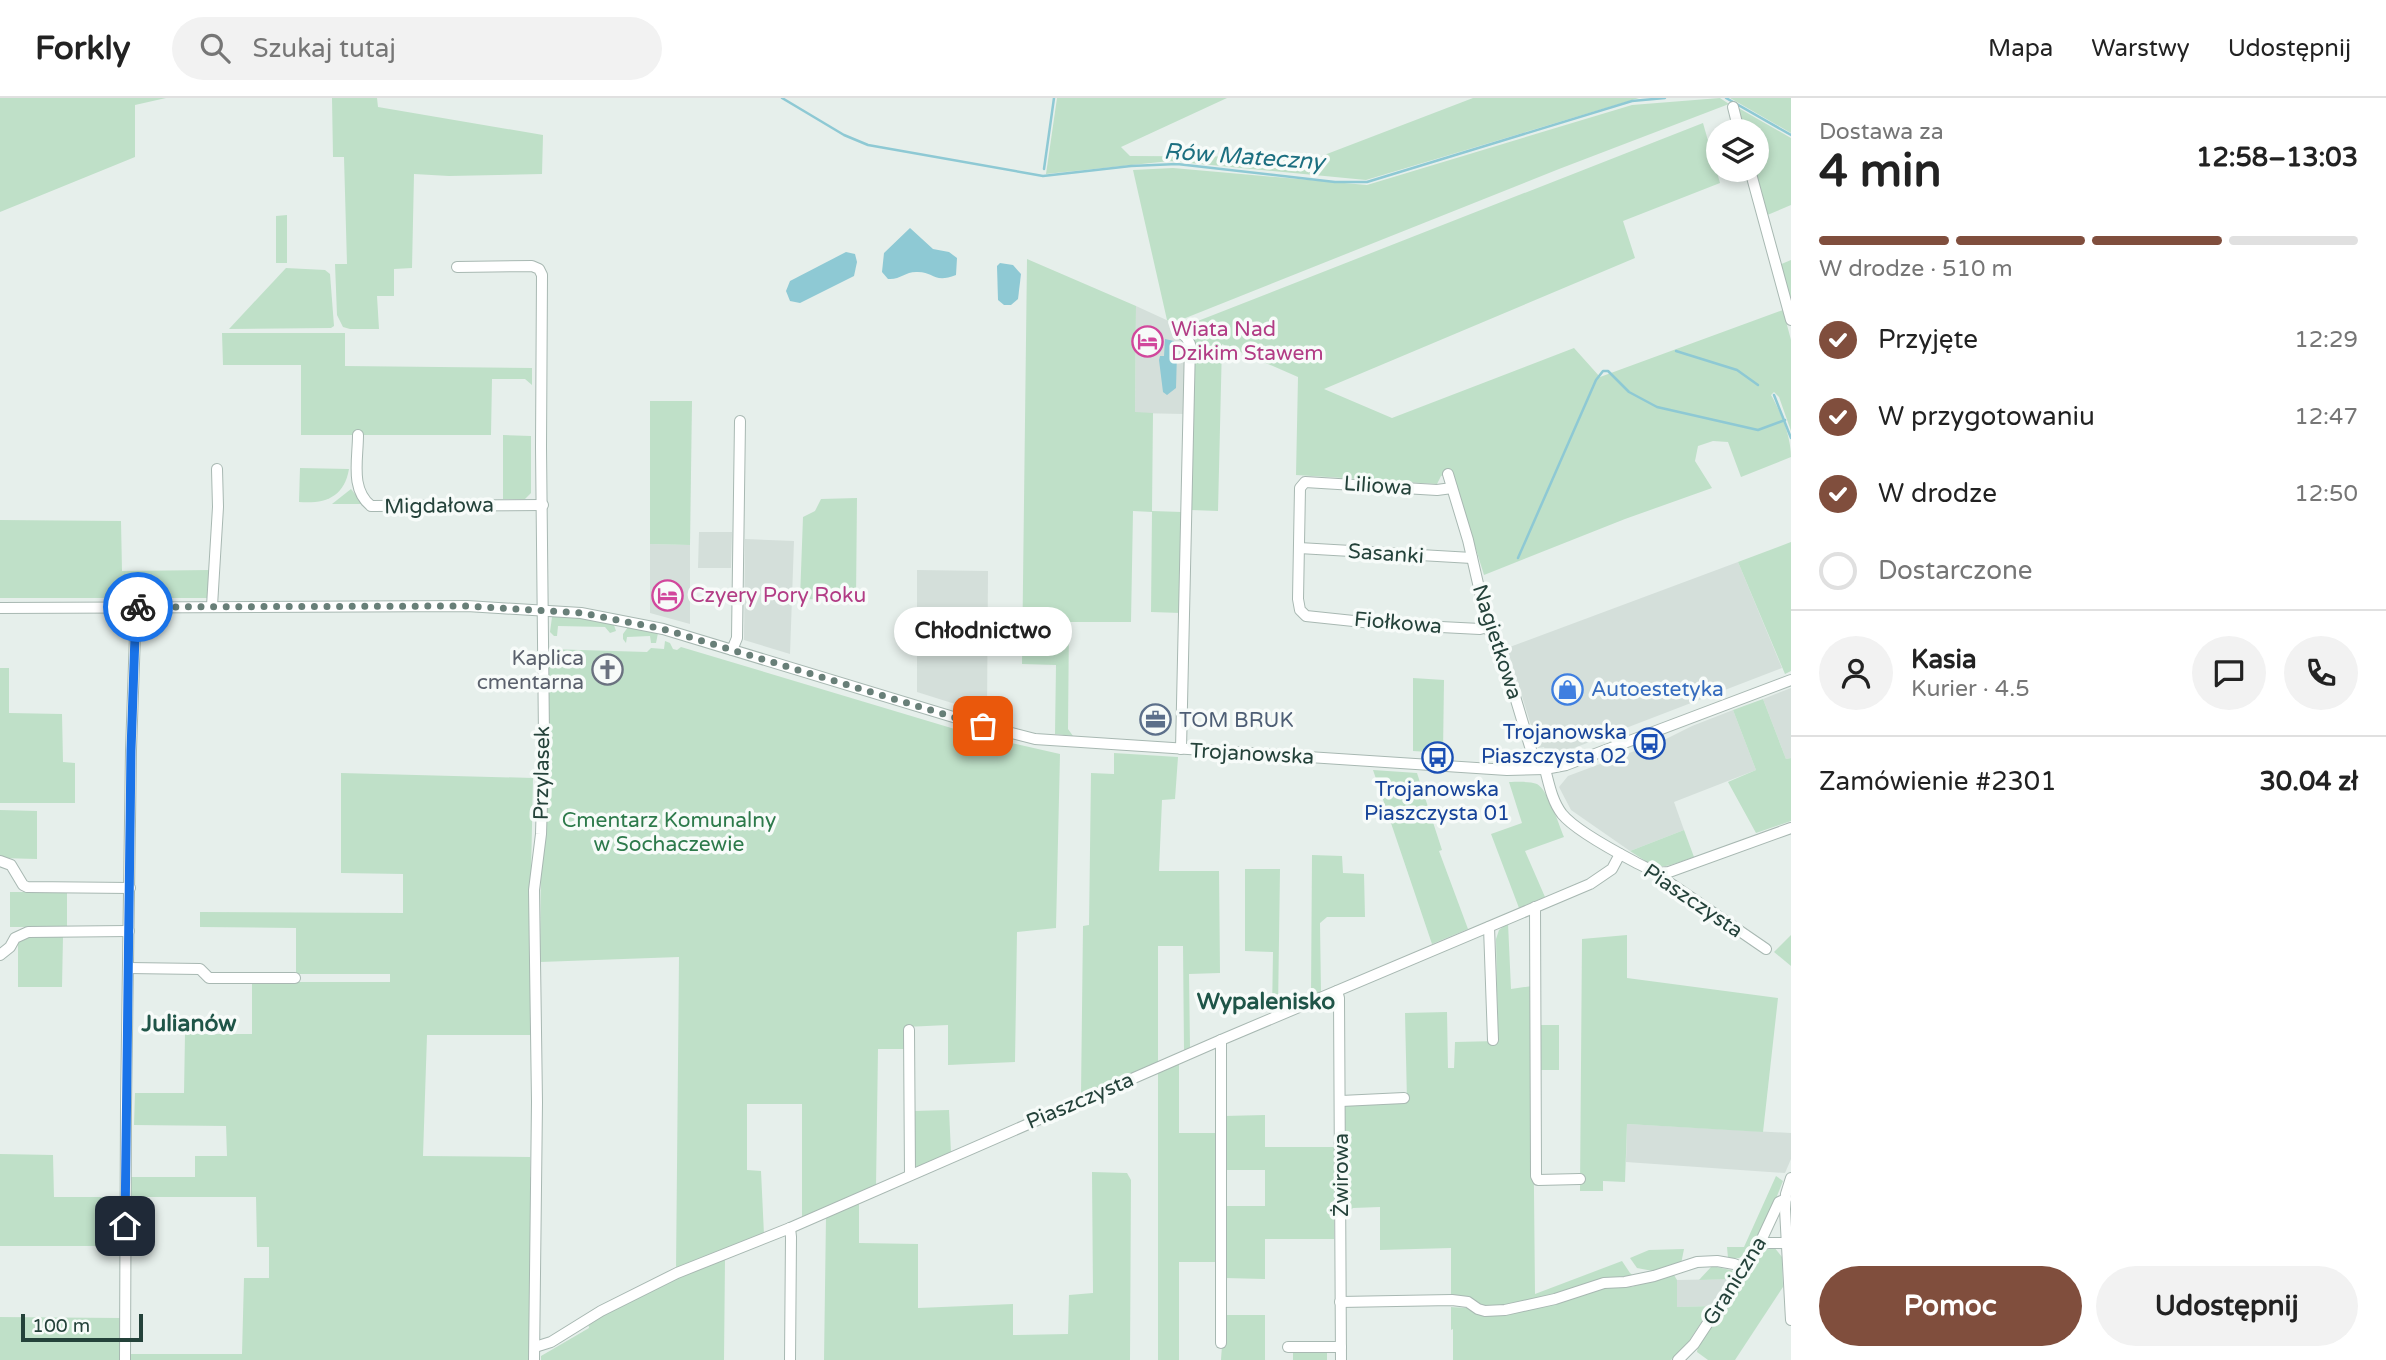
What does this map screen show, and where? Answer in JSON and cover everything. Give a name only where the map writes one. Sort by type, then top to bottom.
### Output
[{"type":"street","points":[[1733,107],[1736,119]]},
{"type":"street","points":[[1753,182],[1791,320]]},
{"type":"street","name":"Przylasek","points":[[457,267],[532,266],[539,269],[542,275],[542,807],[534,890],[537,1102],[534,1360]]},
{"type":"street","points":[[1178,331],[1186,337],[1189,344],[1181,749]]},
{"type":"street","points":[[732,650],[737,638],[740,421]]},
{"type":"street","name":"Migdałowa","points":[[358,435],[357,486],[364,500],[372,506],[542,505]]},
{"type":"street","points":[[212,606],[218,469]]},
{"type":"street","name":"Nagietkowa","points":[[1448,474],[1488,627],[1510,680],[1532,752],[1540,769]]},
{"type":"street","name":"Liliowa","points":[[1299,548],[1300,488],[1305,482],[1437,490],[1452,488]]},
{"type":"street","name":"Sasanki","points":[[1299,548],[1472,558]]},
{"type":"street","name":"Fiołkowa","points":[[1299,548],[1298,599],[1300,610],[1306,616],[1382,625],[1480,629],[1488,627]]},
{"type":"street","name":"Trojanowska","points":[[0,608],[467,606],[543,610],[620,619],[663,629],[1015,734],[1063,742],[1540,769],[1566,765],[1791,680]]},
{"type":"street","points":[[125,1360],[131,750],[136,607]]},
{"type":"street","name":"Piaszczysta","points":[[1540,769],[1562,814],[1620,854],[1659,873],[1766,949]]},
{"type":"street","points":[[1659,873],[1669,872],[1791,828]]},
{"type":"street","name":"Piaszczysta","points":[[535,1347],[551,1342],[601,1311],[666,1278],[790,1228],[1221,1040],[1600,879],[1616,864],[1620,854]]},
{"type":"street","points":[[0,861],[8,862],[27,887],[130,888]]},
{"type":"street","points":[[1535,907],[1536,1176],[1538,1180],[1580,1179]]},
{"type":"street","points":[[1489,927],[1493,1040]]},
{"type":"street","points":[[0,955],[10,947],[15,938],[28,932],[129,931]]},
{"type":"street","points":[[129,968],[200,969],[209,978],[295,978]]},
{"type":"street","name":"Żwirowa","points":[[1337,991],[1341,1101],[1341,1360]]},
{"type":"street","points":[[909,1030],[910,1175]]},
{"type":"street","points":[[1221,1040],[1221,1343]]},
{"type":"street","points":[[1341,1101],[1404,1098]]},
{"type":"street","points":[[1791,1178],[1786,1199],[1791,1320]]},
{"type":"street","name":"Graniczna","points":[[1678,1360],[1694,1344],[1759,1245],[1779,1202],[1786,1199]]},
{"type":"street","points":[[790,1228],[790,1360]]},
{"type":"street","points":[[1759,1245],[1786,1242]]},
{"type":"street","points":[[1340,1302],[1452,1300],[1468,1302],[1485,1311],[1504,1310],[1555,1299],[1604,1283],[1654,1276],[1696,1262],[1717,1261],[1744,1268]]},
{"type":"street","points":[[1288,1347],[1341,1347]]},
{"type":"shaded area","points":[[1136,306],[1173,323],[1173,338],[1178,338],[1185,347],[1184,414],[1135,413]]},
{"type":"shaded area","points":[[699,532],[732,532],[731,568],[698,568]]},
{"type":"shaded area","points":[[745,539],[794,541],[790,654],[744,640]]},
{"type":"shaded area","points":[[650,544],[690,545],[690,624],[650,613]]},
{"type":"shaded area","points":[[1738,562],[1782,668],[1548,758],[1544,747],[1538,748],[1507,648]]},
{"type":"shaded area","points":[[917,570],[988,571],[987,714],[917,692]]},
{"type":"shaded area","points":[[1791,688],[1791,758],[1786,759],[1763,699]]},
{"type":"shaded area","points":[[1733,710],[1756,770],[1674,802],[1684,830],[1630,851],[1571,810],[1559,787],[1568,776],[1664,740]]},
{"type":"shaded area","points":[[1627,1124],[1791,1133],[1791,1159],[1785,1173],[1626,1162]]},
{"type":"shaded area","points":[[1729,1279],[1712,1306],[1677,1307],[1677,1280]]},
{"type":"green space","points":[[0,98],[166,98],[135,105],[135,157],[0,212]]},
{"type":"green space","points":[[332,98],[377,98],[378,107],[543,135],[542,174],[414,174],[412,268],[394,269],[394,296],[377,296],[379,329],[343,327],[337,315],[335,264],[347,264],[344,157],[333,157]]},
{"type":"green space","points":[[1057,98],[1227,98],[1121,147],[1130,156],[1319,157],[1473,98],[1639,98],[1366,180],[1170,161],[1046,174]]},
{"type":"green space","points":[[1720,98],[1729,104],[1173,323],[1167,320],[1133,170],[1173,168],[1367,185],[1632,105]]},
{"type":"green space","points":[[1730,98],[1791,98],[1791,133]]},
{"type":"green space","points":[[1735,106],[1758,119],[1739,119]]},
{"type":"green space","points":[[1703,123],[1706,134],[1706,182],[1720,183],[1623,221],[1635,258],[1324,389],[1392,418],[1574,348],[1600,377],[1783,310],[1791,340],[1791,431],[1779,397],[1774,392],[1771,395],[1785,425],[1791,457],[1741,477],[1728,442],[1713,441],[1698,446],[1695,461],[1712,488],[1484,575],[1452,472],[1441,476],[1437,484],[1296,475],[1298,377],[1222,344],[1218,511],[1191,510],[1194,332],[1185,326]]},
{"type":"green space","points":[[1769,125],[1791,138],[1791,205],[1765,216],[1755,182],[1769,182]]},
{"type":"green space","points":[[287,215],[287,263],[276,263],[276,216]]},
{"type":"green space","points":[[1027,259],[1136,306],[1135,412],[1153,413],[1152,511],[1182,512],[1181,613],[1151,612],[1152,512],[1133,511],[1131,622],[1069,622],[1068,729],[1073,736],[1055,734],[1056,665],[1022,664]]},
{"type":"green space","points":[[1791,260],[1791,309],[1779,265]]},
{"type":"green space","points":[[286,268],[325,270],[330,274],[334,326],[229,329]]},
{"type":"green space","points":[[222,333],[345,333],[345,366],[532,368],[532,385],[525,379],[492,379],[491,435],[301,435],[301,365],[223,365]]},
{"type":"green space","points":[[650,401],[692,401],[690,545],[650,544]]},
{"type":"green space","points":[[503,435],[531,436],[531,493],[525,499],[503,499]]},
{"type":"green space","points":[[300,468],[349,469],[343,486],[332,497],[318,502],[299,502]]},
{"type":"green space","points":[[351,489],[363,504],[332,504]]},
{"type":"green space","points":[[857,498],[856,600],[800,599],[803,517],[815,511],[821,499]]},
{"type":"green space","points":[[0,520],[121,521],[122,571],[211,570],[210,598],[0,598]]},
{"type":"green space","points":[[1791,542],[1791,671],[1785,674],[1738,562]]},
{"type":"green space","points":[[558,614],[613,622],[616,631],[610,633],[605,627],[558,626],[557,636],[554,636],[550,632],[552,617],[557,617]]},
{"type":"green space","points":[[628,627],[658,633],[656,643],[651,643],[650,636],[627,637],[626,643],[623,634]]},
{"type":"green space","name":"Cmentarz Komunalny w Sochaczewie","points":[[665,641],[670,643],[673,649],[681,647],[968,733],[1060,754],[1056,928],[1017,932],[1015,1062],[948,1065],[948,1025],[905,1027],[904,1049],[878,1049],[876,1187],[802,1219],[802,1104],[747,1104],[747,1170],[761,1171],[764,1235],[676,1271],[679,957],[540,962],[541,858],[548,779],[547,649],[647,652],[651,648],[664,649]]},
{"type":"green space","points":[[0,668],[9,668],[9,713],[62,714],[63,762],[75,763],[75,803],[0,803]]},
{"type":"green space","points":[[1413,678],[1444,680],[1443,753],[1413,751]]},
{"type":"green space","points":[[1763,699],[1786,759],[1791,758],[1791,821],[1756,833],[1728,782],[1756,770],[1733,710]]},
{"type":"green space","points":[[1114,753],[1178,757],[1175,799],[1162,800],[1159,871],[1219,871],[1220,973],[1189,974],[1190,1047],[1184,1050],[1183,946],[1158,946],[1158,1062],[1081,1095],[1083,926],[1089,925],[1091,773],[1114,774]]},
{"type":"green space","points":[[1373,770],[1417,773],[1442,850],[1439,851],[1468,929],[1432,944]]},
{"type":"green space","points":[[341,773],[533,778],[533,1035],[427,1035],[423,1156],[530,1157],[530,1177],[533,1178],[530,1360],[128,1360],[128,1354],[242,1354],[244,1278],[269,1278],[269,1247],[257,1247],[256,1197],[129,1197],[130,1177],[195,1177],[195,1156],[227,1156],[226,1126],[134,1125],[135,1093],[184,1093],[185,1034],[252,1034],[252,982],[390,982],[390,974],[296,974],[296,928],[200,927],[200,912],[403,913],[403,874],[341,873]]},
{"type":"green space","points":[[1509,782],[1531,782],[1541,788],[1549,800],[1564,837],[1525,851],[1545,897],[1519,908],[1491,834],[1522,823]]},
{"type":"green space","points":[[0,810],[37,811],[37,859],[0,858]]},
{"type":"green space","points":[[1684,830],[1694,857],[1660,866],[1630,851]]},
{"type":"green space","points":[[1312,855],[1342,856],[1343,873],[1364,874],[1365,917],[1327,917],[1320,923],[1321,992],[1311,995]]},
{"type":"green space","points":[[1245,869],[1280,869],[1278,1010],[1272,1013],[1273,952],[1245,951]]},
{"type":"green space","points":[[10,892],[67,892],[67,927],[10,927]]},
{"type":"green space","points":[[1508,923],[1511,989],[1532,986],[1535,1294],[1622,1261],[1635,1277],[1503,1307],[1479,1306],[1451,1295],[1451,1248],[1380,1250],[1380,1207],[1353,1208],[1346,1214],[1345,1103],[1407,1101],[1405,1013],[1447,1012],[1448,1068],[1454,1068],[1455,1042],[1498,1041],[1496,939],[1499,930]]},
{"type":"green space","points":[[1627,935],[1627,978],[1778,998],[1763,1132],[1627,1124],[1625,1182],[1603,1181],[1603,1191],[1580,1191],[1582,939]]},
{"type":"green space","points":[[1791,935],[1791,966],[1774,952]]},
{"type":"green space","points":[[63,936],[62,987],[18,987],[18,943],[24,937]]},
{"type":"green space","points":[[1537,1025],[1559,1025],[1559,1070],[1537,1070]]},
{"type":"green space","points":[[1179,1063],[1179,1133],[1215,1133],[1216,1262],[1179,1262],[1179,1360],[1158,1360],[1158,1073]]},
{"type":"green space","points":[[949,1110],[951,1153],[917,1167],[913,1162],[913,1111]]},
{"type":"green space","points":[[1265,1115],[1265,1147],[1334,1147],[1334,1239],[1265,1239],[1265,1279],[1225,1278],[1224,1206],[1265,1206],[1265,1170],[1224,1170],[1224,1116]]},
{"type":"green space","points":[[0,1154],[53,1155],[54,1197],[122,1197],[122,1246],[0,1246]]},
{"type":"green space","points":[[1092,1172],[1127,1173],[1131,1180],[1130,1360],[824,1360],[826,1216],[859,1201],[859,1243],[918,1244],[918,1308],[1013,1304],[1013,1335],[1068,1334],[1069,1295],[1093,1293]]},
{"type":"green space","points":[[1776,1176],[1783,1181],[1759,1236],[1746,1254],[1738,1258],[1728,1258],[1727,1247],[1744,1247]]},
{"type":"green space","points":[[1774,1247],[1782,1257],[1783,1287],[1735,1360],[1708,1360],[1697,1352],[1698,1345],[1762,1250]]},
{"type":"green space","points":[[1684,1249],[1681,1264],[1658,1272],[1637,1268],[1630,1258],[1649,1250]]},
{"type":"green space","points":[[725,1259],[724,1360],[541,1360],[541,1356],[589,1328],[588,1321],[657,1286]]},
{"type":"green space","points":[[1712,1266],[1735,1271],[1729,1279],[1699,1280]]},
{"type":"green space","points":[[1674,1275],[1677,1280],[1677,1307],[1712,1306],[1689,1341],[1671,1360],[1453,1360],[1451,1307],[1467,1308],[1481,1315],[1503,1315],[1598,1288],[1631,1287]]},
{"type":"green space","points":[[1224,1315],[1265,1315],[1265,1360],[1221,1360]]},
{"type":"green space","points":[[0,1317],[120,1318],[120,1360],[0,1360]]},
{"type":"green space","points":[[1327,1351],[1327,1360],[1293,1360],[1293,1353]]},
{"type":"water","points":[[910,228],[933,249],[949,252],[957,258],[956,275],[938,278],[916,272],[888,279],[882,272],[884,253]]},
{"type":"water","points":[[846,252],[855,254],[857,262],[854,276],[800,303],[790,301],[786,291],[790,281]]},
{"type":"water","points":[[1000,263],[1013,265],[1021,274],[1018,299],[1011,305],[1004,305],[998,300],[997,266]]},
{"type":"water","points":[[1165,339],[1174,341],[1177,353],[1176,388],[1167,395],[1163,392],[1159,360],[1160,356],[1164,356]]},
{"type":"waterway","name":"Rów Mateczny","points":[[782,98],[844,135],[868,145],[1043,176],[1131,166],[1177,164],[1335,182],[1367,182],[1632,101],[1665,98]]},
{"type":"waterway","points":[[1044,169],[1054,98]]},
{"type":"waterway","name":"Rów Mateczny","points":[[1726,98],[1791,135]]},
{"type":"waterway","points":[[1676,351],[1737,370],[1758,385]]},
{"type":"waterway","points":[[1518,558],[1596,380],[1603,371],[1608,371],[1629,392],[1657,407],[1758,430],[1785,420]]},
{"type":"waterway","points":[[1774,395],[1791,438]]},
{"type":"way so far","points":[[138,607],[467,606],[582,613],[663,629],[983,726]]},
{"type":"place","name":"Wiata Nad Dzikim Stawem","points":[[1148,341]]},
{"type":"place","name":"Czyery Pory Roku","points":[[667,595]]},
{"type":"place","name":"Kaplica cmentarna","points":[[607,670]]},
{"type":"place","name":"Autoestetyka","points":[[1568,689]]},
{"type":"place","name":"TOM BRUK","points":[[1156,720]]},
{"type":"place","name":"Chłodnictwo","points":[[983,726]]},
{"type":"place","name":"Trojanowska Piaszczysta 02","points":[[1650,744]]},
{"type":"place","name":"Trojanowska Piaszczysta 01","points":[[1437,757]]},
{"type":"district","name":"Wypalenisko","points":[[1266,1002]]},
{"type":"district","name":"Julianów","points":[[189,1024]]},
{"type":"route","points":[[125,1226],[131,750],[138,607]]}]
